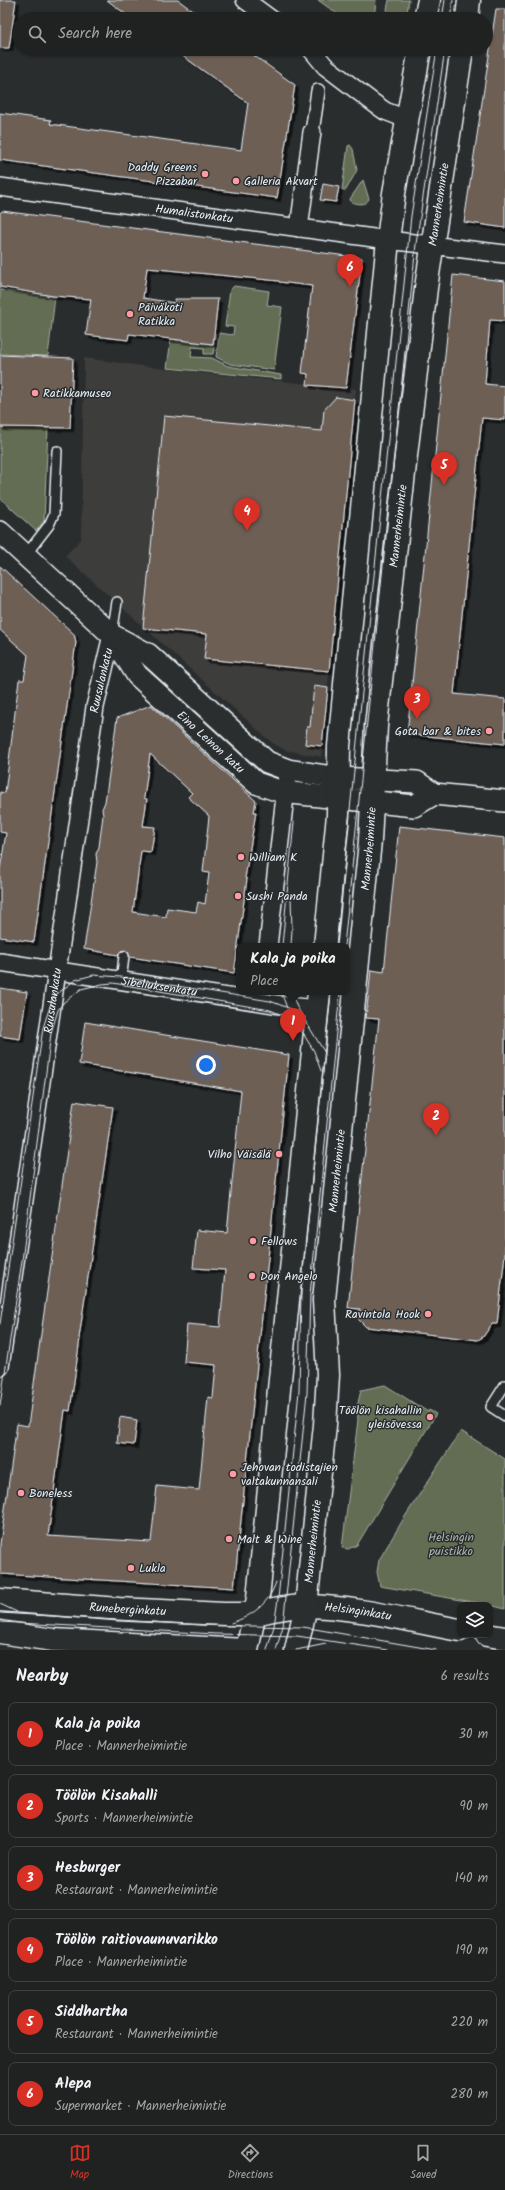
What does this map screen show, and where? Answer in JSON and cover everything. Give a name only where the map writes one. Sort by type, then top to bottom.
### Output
[{"type":"main road","points":[[426,12],[429,0]]},
{"type":"main road","points":[[467,12],[469,0]]},
{"type":"main road","points":[[325,943],[339,788],[339,746],[388,240],[406,119],[419,56]]},
{"type":"main road","name":"Mannerheimintie","points":[[296,1650],[306,1606],[328,1385],[324,1300],[370,841],[376,726],[426,288],[461,56]]},
{"type":"main road","points":[[0,1632],[53,1640],[246,1650],[255,1614],[318,1000]]},
{"type":"main road","name":"Runeberginkatu","points":[[0,1600],[119,1610],[255,1614]]},
{"type":"main road","name":"Helsinginkatu","points":[[255,1614],[285,1607],[306,1606],[354,1611],[457,1629]]},
{"type":"main road","points":[[493,1636],[505,1638]]},
{"type":"street","points":[[245,0],[261,12]]},
{"type":"street","points":[[317,56],[325,66],[375,104],[385,111],[406,119]]},
{"type":"street","points":[[299,228],[318,91]]},
{"type":"street","name":"Humalistonkatu","points":[[0,187],[433,246],[505,254]]},
{"type":"street","name":"Eino Leinon katu","points":[[0,532],[112,635],[148,654],[267,762],[339,788]]},
{"type":"street","name":"Eino Leinon katu","points":[[112,635],[137,675],[256,783],[268,789],[286,792],[339,788]]},
{"type":"street","name":"Ruusulankatu","points":[[0,1367],[95,707],[112,635]]},
{"type":"street","points":[[268,943],[288,770]]},
{"type":"street","points":[[339,788],[373,779],[417,782],[434,794],[505,800]]},
{"type":"street","points":[[339,788],[372,802],[414,806],[434,794]]},
{"type":"street","name":"Sibeliuksenkatu","points":[[0,962],[121,982],[236,994]]},
{"type":"street","name":"Sibeliuksenkatu","points":[[243,995],[318,1000]]},
{"type":"lane","points":[[25,556],[49,525],[54,514],[57,451]]},
{"type":"lane","points":[[112,635],[118,602]]},
{"type":"lane","points":[[121,982],[124,956]]},
{"type":"lane","points":[[505,1385],[491,1407],[505,1416]]},
{"type":"shaded area","points":[[84,358],[165,369],[356,389],[321,757],[285,750],[271,742],[65,556],[81,539]]},
{"type":"green space","points":[[318,0],[376,0],[375,12],[334,12]]},
{"type":"green space","points":[[389,0],[409,0],[407,12],[386,12]]},
{"type":"green space","points":[[350,145],[353,149],[357,170],[346,190],[342,190],[348,146]]},
{"type":"green space","points":[[363,180],[369,199],[363,204],[351,202],[350,199]]},
{"type":"green space","points":[[234,286],[269,291],[267,305],[282,307],[274,370],[230,364],[216,357],[219,333],[233,335],[234,327],[225,326],[230,290]]},
{"type":"green space","points":[[0,290],[55,297],[48,356],[0,354]]},
{"type":"green space","points":[[174,318],[178,318],[176,341],[213,345],[216,333],[213,354],[204,354],[204,348],[192,347],[191,357],[212,358],[228,366],[281,375],[281,379],[167,368]]},
{"type":"green space","points":[[0,427],[48,428],[44,521],[36,531],[0,498]]},
{"type":"green space","points":[[385,1385],[428,1412],[429,1410],[436,1414],[357,1545],[348,1549],[342,1548],[358,1420],[357,1407],[361,1390]]},
{"type":"green space","name":"Helsingin puistikko","points":[[461,1431],[505,1459],[505,1609],[493,1606],[493,1602],[473,1602],[380,1586],[377,1572],[379,1560],[404,1518]]},
{"type":"building","points":[[0,0],[16,0],[14,12],[12,12],[12,27],[9,48],[0,48]]},
{"type":"building","points":[[107,0],[178,0],[194,12],[123,12]]},
{"type":"building","points":[[496,9],[505,9],[505,228],[464,222],[489,56],[493,56],[493,29]]},
{"type":"building","points":[[183,56],[255,56],[295,85],[277,198],[0,160],[0,113],[51,120],[50,124],[241,150],[248,103]]},
{"type":"building","points":[[323,184],[339,187],[336,202],[320,200]]},
{"type":"building","points":[[2,211],[362,258],[346,388],[307,385],[308,374],[302,373],[312,286],[279,281],[147,268],[143,298],[175,303],[175,299],[218,299],[213,344],[129,334],[128,340],[86,335],[91,299],[53,296],[0,287],[0,213]]},
{"type":"building","points":[[453,275],[505,281],[505,321],[490,320],[485,384],[505,386],[505,420],[482,418],[454,694],[505,699],[505,744],[407,734]]},
{"type":"building","name":"Ratikkamuseo","points":[[0,355],[73,358],[70,428],[0,427]]},
{"type":"building","points":[[336,397],[355,400],[329,671],[204,659],[207,634],[143,628],[164,416],[322,431],[324,410]]},
{"type":"building","points":[[0,566],[74,634],[76,642],[34,942],[0,937],[0,870],[6,833],[0,832],[0,792],[5,793],[19,680],[24,680],[28,655],[0,630]]},
{"type":"building","points":[[314,686],[328,688],[322,746],[305,744],[307,727],[310,727]]},
{"type":"building","points":[[151,705],[256,801],[254,812],[256,812],[245,878],[247,879],[238,943],[236,943],[234,973],[130,957],[125,950],[121,951],[118,955],[84,949],[97,862],[96,854],[99,847],[103,815],[102,809],[105,802],[117,718]],"holes":[[[150,754],[192,793],[188,797],[209,816],[203,872],[209,873],[205,904],[198,902],[196,912],[167,908],[166,917],[133,912],[141,851],[151,852],[155,827],[143,826],[147,799],[144,798]]]},
{"type":"building","points":[[399,826],[505,838],[505,1254],[497,1324],[492,1324],[483,1337],[478,1340],[366,1327],[359,1320],[360,1309],[348,1308],[379,1019],[366,1018],[371,970],[384,972]]},
{"type":"building","points":[[0,988],[27,992],[20,1039],[0,1036]]},
{"type":"building","points":[[85,1022],[289,1055],[234,1588],[0,1574],[0,1544],[17,1424],[28,1426],[74,1101],[113,1107],[79,1338],[70,1411],[65,1410],[48,1536],[151,1542],[157,1486],[199,1490],[208,1397],[213,1398],[216,1365],[184,1362],[187,1324],[220,1327],[225,1270],[193,1268],[197,1230],[227,1233],[241,1091],[79,1064]]},
{"type":"building","points":[[120,1417],[137,1420],[134,1445],[117,1443]]},
{"type":"tram line","points":[[443,12],[445,0]]},
{"type":"tram line","points":[[451,12],[453,0]]},
{"type":"tram line","points":[[336,943],[411,216],[436,56]]},
{"type":"tram line","points":[[344,943],[416,244],[444,56]]},
{"type":"tram line","points":[[282,943],[294,822]]},
{"type":"tram line","points":[[291,898],[291,943]]},
{"type":"tram line","points":[[0,1324],[43,1028],[53,997],[75,980],[93,975],[121,977],[270,1001],[291,1009],[309,1027]]},
{"type":"tram line","points":[[0,1405],[22,1261],[51,1033],[58,1010],[64,1002],[81,989],[113,983],[270,1010],[285,1016],[305,1035]]},
{"type":"tram line","points":[[282,995],[287,1008]]},
{"type":"tram line","points":[[292,995],[297,1007],[325,1053]]},
{"type":"tram line","points":[[267,1650],[274,1626],[278,1599],[299,1391],[301,1291],[331,995]]},
{"type":"tram line","points":[[276,1650],[283,1626],[307,1393],[310,1295],[340,995]]},
{"type":"tram line","points":[[302,1032],[314,1051],[321,1071]]},
{"type":"tram line","points":[[231,1623],[246,1617],[259,1608],[269,1597],[276,1582]]},
{"type":"tram line","points":[[0,1604],[17,1612]]},
{"type":"tram line","points":[[0,1613],[202,1625],[303,1627],[436,1650]]},
{"type":"tram line","points":[[0,1622],[216,1634],[297,1636],[388,1650]]},
{"type":"tram line","points":[[296,1650],[326,1644]]},
{"type":"place","name":"Daddy Greens Pizzabar","points":[[205,174]]},
{"type":"place","name":"Galleria Akvart","points":[[236,181]]},
{"type":"place","name":"Alepa","points":[[350,287]]},
{"type":"place","name":"Päiväkoti Ratikka","points":[[130,314]]},
{"type":"place","name":"Ratikkamuseo","points":[[35,393]]},
{"type":"place","name":"Siddhartha","points":[[444,485]]},
{"type":"place","name":"Töölön raitiovaunuvarikko","points":[[247,531]]},
{"type":"place","name":"Hesburger","points":[[417,719]]},
{"type":"place","name":"Gota bar & bites","points":[[489,731]]},
{"type":"place","name":"William K","points":[[241,857]]},
{"type":"place","name":"Sushi Panda","points":[[238,896]]},
{"type":"place","name":"Kala ja poika","points":[[293,1041]]},
{"type":"place","name":"Töölön Kisahalli","points":[[436,1136]]},
{"type":"place","name":"Vilho Väisälä","points":[[279,1154]]},
{"type":"place","name":"Fellows","points":[[253,1241]]},
{"type":"place","name":"Don Angelo","points":[[252,1276]]},
{"type":"place","name":"Ravintola Hook","points":[[428,1314]]},
{"type":"place","name":"Töölön kisahallin yleisövessa","points":[[430,1417]]},
{"type":"place","name":"Jehovan todistajien valtakunnansali","points":[[233,1474]]},
{"type":"place","name":"Boneless","points":[[21,1493]]},
{"type":"place","name":"Malt & Wine","points":[[229,1539]]},
{"type":"place","name":"Lukla","points":[[131,1568]]}]
